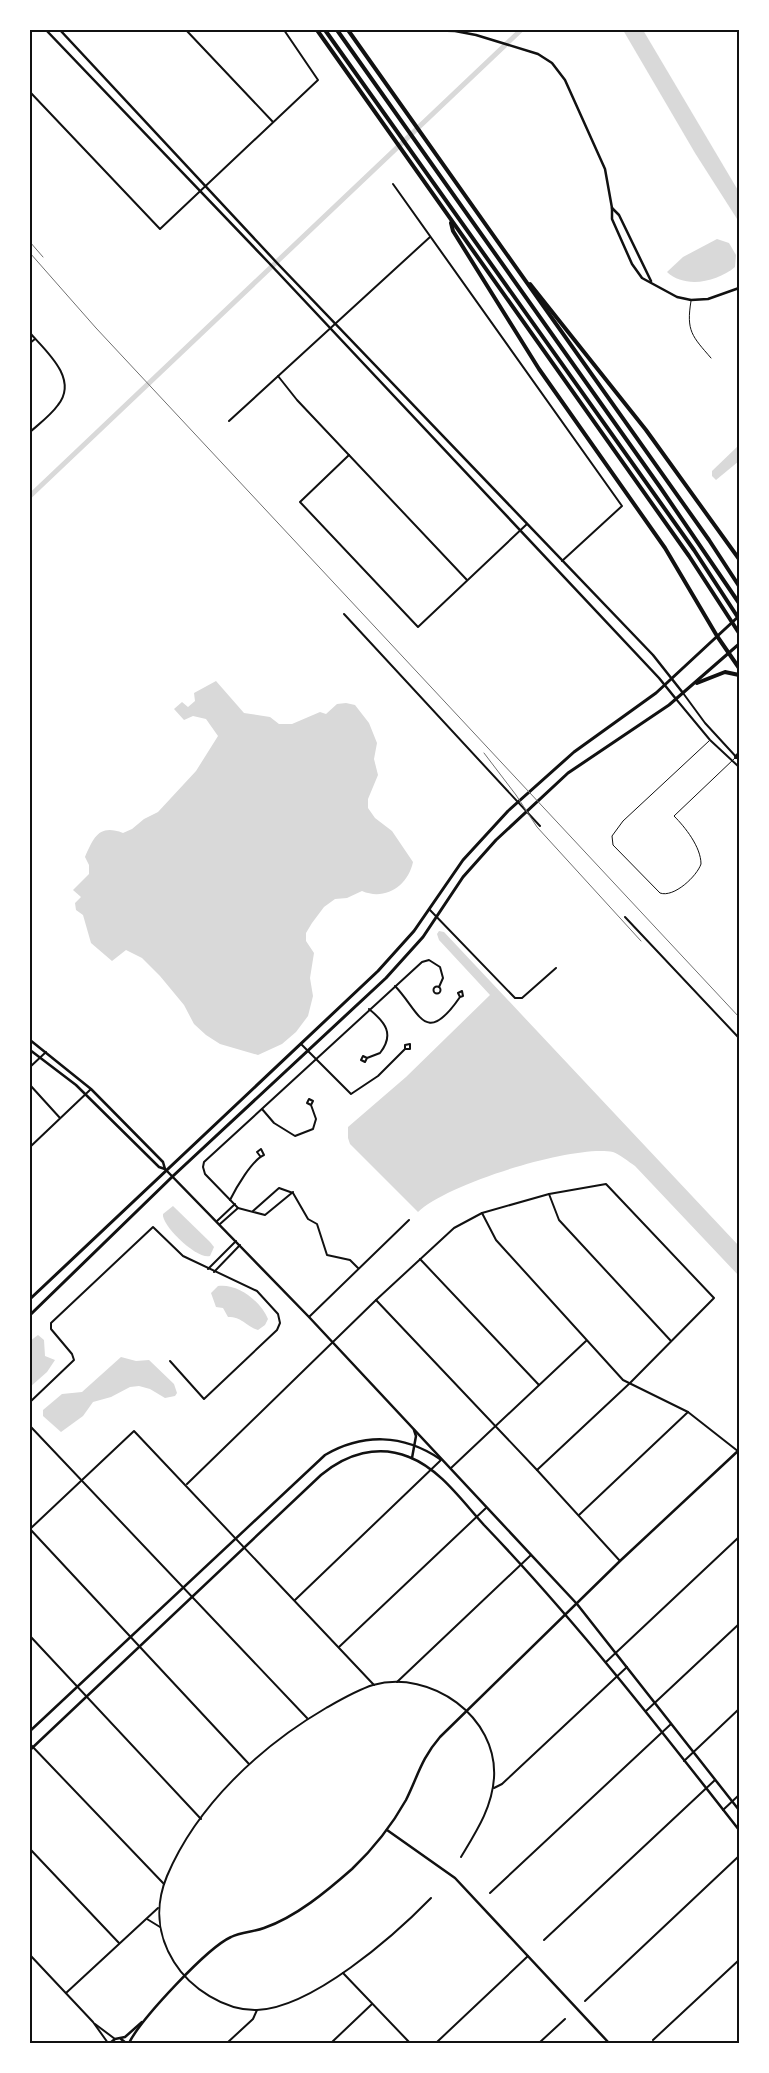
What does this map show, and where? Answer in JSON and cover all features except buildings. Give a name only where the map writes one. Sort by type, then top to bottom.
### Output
[{"type":"highway","points":[[316,30],[739,633]]},
{"type":"highway","points":[[325,30],[694,550],[739,618]]},
{"type":"highway","points":[[337,30],[696,537],[739,603]]},
{"type":"highway","points":[[348,30],[709,540],[739,586]]},
{"type":"highway","points":[[449,219],[454,231],[524,345],[665,548],[717,636],[739,668]]},
{"type":"highway","points":[[506,255],[640,423],[739,559]]},
{"type":"highway","points":[[697,683],[725,672],[739,675]]},
{"type":"main road","points":[[30,1308],[30,1300],[165,1169],[400,948],[463,860],[508,811],[574,752],[665,685],[739,618]]},
{"type":"main road","points":[[30,1315],[172,1176],[308,1051],[408,955],[471,867],[517,820],[549,790],[588,758],[684,694],[739,644]]},
{"type":"street","points":[[46,30],[199,192],[269,262],[665,685],[710,740],[739,767]]},
{"type":"street","points":[[60,30],[273,259],[336,322],[673,678],[705,724],[738,757]]},
{"type":"street","points":[[186,30],[273,122]]},
{"type":"street","points":[[30,92],[160,229],[318,80],[284,30]]},
{"type":"street","points":[[423,30],[455,31],[512,45],[547,59],[565,80],[605,170],[612,208],[612,219],[632,264],[642,278],[651,281],[677,297],[691,300],[714,298],[739,288]]},
{"type":"street","points":[[393,184],[622,506],[562,561]]},
{"type":"street","points":[[612,208],[619,215],[651,281]]},
{"type":"street","points":[[229,421],[430,237]]},
{"type":"street","points":[[30,333],[63,375],[65,389],[59,404],[30,432]]},
{"type":"street","points":[[30,343],[35,338]]},
{"type":"street","points":[[278,376],[284,386],[467,580]]},
{"type":"street","points":[[349,455],[300,502],[418,628],[527,524]]},
{"type":"street","points":[[344,614],[540,826]]},
{"type":"street","points":[[429,909],[515,998],[522,998],[556,968]]},
{"type":"street","points":[[625,917],[739,1038]]},
{"type":"street","points":[[293,1192],[268,1214],[238,1208],[206,1174],[203,1167],[204,1162],[422,962],[434,961],[443,972],[443,978],[439,987]]},
{"type":"street","points":[[394,986],[408,999],[414,1013],[421,1020],[430,1023],[438,1020],[460,997]]},
{"type":"street","points":[[367,1058],[380,1054],[388,1040],[387,1028],[384,1022],[369,1009]]},
{"type":"street","points":[[30,1040],[92,1089],[163,1162],[165,1169]]},
{"type":"street","points":[[301,1043],[315,1059],[334,1074],[346,1091],[351,1094],[378,1076],[405,1049]]},
{"type":"street","points":[[30,1050],[57,1069],[86,1094],[159,1167],[165,1169],[309,1316],[333,1344],[438,1454],[441,1460]]},
{"type":"street","points":[[30,1067],[46,1052]]},
{"type":"street","points":[[30,1086],[60,1118]]},
{"type":"street","points":[[30,1147],[92,1089]]},
{"type":"street","points":[[262,1109],[274,1123],[295,1136],[313,1129],[316,1118],[311,1105]]},
{"type":"street","points":[[230,1200],[238,1185],[260,1156]]},
{"type":"street","points":[[186,1484],[333,1344],[376,1300],[454,1228],[482,1212],[549,1194],[606,1184],[714,1298],[630,1383],[537,1470]]},
{"type":"street","points":[[253,1211],[279,1188],[293,1192],[308,1219],[317,1224],[327,1255],[350,1260],[358,1268]]},
{"type":"street","points":[[549,1194],[559,1220],[671,1341]]},
{"type":"street","points":[[217,1221],[235,1204]]},
{"type":"street","points":[[220,1224],[238,1208]]},
{"type":"street","points":[[121,2039],[145,2019],[185,1977],[230,1937],[275,1923],[326,1890],[359,1862],[387,1830],[406,1800],[426,1753],[620,1561],[739,1451],[688,1412],[623,1380],[496,1240],[482,1212]]},
{"type":"street","points":[[309,1316],[409,1220]]},
{"type":"street","points":[[30,1402],[74,1360],[72,1354],[51,1329],[51,1323],[153,1227],[183,1256],[214,1272],[257,1290],[278,1314],[280,1326],[204,1399],[170,1361]]},
{"type":"street","points":[[208,1269],[236,1240]]},
{"type":"street","points":[[214,1272],[240,1245]]},
{"type":"street","points":[[420,1259],[538,1385]]},
{"type":"street","points":[[376,1300],[495,1428],[537,1470],[620,1561]]},
{"type":"street","points":[[450,1469],[586,1341]]},
{"type":"street","points":[[579,1516],[688,1412]]},
{"type":"street","points":[[30,1426],[308,1719]]},
{"type":"street","points":[[412,1458],[416,1436],[413,1429]]},
{"type":"street","points":[[249,1764],[30,1529],[134,1431],[374,1685]]},
{"type":"street","points":[[30,1731],[312,1466],[335,1449],[364,1439],[378,1439],[414,1445],[441,1460],[450,1469],[577,1604],[739,1810]]},
{"type":"street","points":[[31,1748],[322,1475],[341,1460],[368,1452],[380,1451],[412,1458],[431,1469],[522,1564],[567,1614],[617,1675],[739,1830]]},
{"type":"street","points":[[295,1600],[441,1460]]},
{"type":"street","points":[[339,1647],[486,1508]]},
{"type":"street","points":[[606,1662],[739,1537]]},
{"type":"street","points":[[397,1682],[530,1555]]},
{"type":"street","points":[[645,1711],[739,1624]]},
{"type":"street","points":[[30,1636],[201,1819]]},
{"type":"street","points":[[493,1789],[502,1784],[627,1667]]},
{"type":"street","points":[[431,1898],[384,1942],[343,1973],[288,2002],[256,2010],[225,2003],[208,1996],[185,1977],[170,1956],[160,1926],[158,1908],[164,1884],[180,1852],[201,1819],[249,1764],[308,1719],[374,1685],[397,1682],[424,1686],[438,1691],[468,1710],[481,1730],[488,1747],[494,1776],[493,1789],[481,1824],[461,1857]]},
{"type":"street","points":[[684,1761],[739,1710]]},
{"type":"street","points":[[490,1893],[671,1724]]},
{"type":"street","points":[[30,1744],[31,1748],[164,1884]]},
{"type":"street","points":[[544,1940],[715,1780]]},
{"type":"street","points":[[723,1810],[739,1795]]},
{"type":"street","points":[[387,1830],[455,1878],[610,2042]]},
{"type":"street","points":[[30,1849],[119,1943]]},
{"type":"street","points":[[585,2001],[739,1856]]},
{"type":"street","points":[[66,1993],[158,1908]]},
{"type":"street","points":[[145,1919],[160,1926]]},
{"type":"street","points":[[30,1955],[93,2022],[109,2043],[115,2039],[121,2039],[127,2043],[145,2019]]},
{"type":"street","points":[[437,2042],[528,1956]]},
{"type":"street","points":[[653,2040],[739,1960]]},
{"type":"street","points":[[343,1973],[410,2043]]},
{"type":"street","points":[[331,2043],[372,2004]]},
{"type":"street","points":[[227,2043],[253,2019],[256,2010]]},
{"type":"street","points":[[540,2043],[565,2019]]},
{"type":"street","points":[[93,2022],[115,2039]]},
{"type":"lane","points":[[691,300],[687,321],[695,340],[711,358]]},
{"type":"lane","points":[[710,740],[623,821],[612,836],[613,845],[660,893],[667,895],[679,889],[700,866],[701,857],[684,827],[674,816],[738,757]]},
{"type":"shaded area","points":[[623,30],[643,30],[739,192],[739,222],[695,153]]},
{"type":"shaded area","points":[[717,239],[729,243],[736,255],[735,267],[728,272],[710,280],[692,282],[674,277],[667,272],[683,257]]},
{"type":"shaded area","points":[[739,445],[739,461],[716,480],[712,476],[712,471]]},
{"type":"shaded area","points":[[216,681],[244,713],[270,717],[279,724],[292,724],[320,712],[326,714],[337,704],[355,705],[369,723],[377,743],[374,759],[378,775],[368,799],[368,808],[375,818],[392,831],[413,862],[410,871],[401,884],[387,893],[371,894],[362,891],[347,898],[335,899],[324,907],[306,933],[306,941],[314,953],[310,978],[313,996],[308,1016],[296,1032],[282,1044],[258,1055],[220,1044],[206,1035],[194,1024],[184,1005],[160,976],[142,958],[126,950],[112,961],[91,943],[83,915],[76,910],[75,903],[81,897],[73,890],[89,874],[89,865],[85,857],[98,834],[108,830],[123,833],[132,829],[144,819],[158,812],[196,771],[218,736],[206,719],[193,716],[184,720],[174,709],[182,702],[188,707],[195,701],[194,693]]},
{"type":"shaded area","points":[[439,931],[444,932],[739,1246],[739,1276],[635,1166],[613,1152],[595,1151],[570,1154],[511,1169],[455,1190],[433,1201],[418,1212],[350,1144],[348,1127],[406,1077],[490,995],[439,940],[437,934]]},
{"type":"shaded area","points":[[173,1206],[214,1247],[210,1256],[197,1253],[181,1241],[168,1226],[163,1214]]},
{"type":"shaded area","points":[[218,1286],[233,1287],[248,1295],[265,1312],[268,1319],[265,1325],[258,1330],[237,1318],[228,1317],[223,1308],[216,1307],[211,1293]]},
{"type":"shaded area","points":[[38,1335],[44,1340],[45,1356],[55,1360],[47,1372],[30,1387],[30,1341]]},
{"type":"shaded area","points":[[121,1357],[136,1361],[149,1360],[174,1384],[177,1393],[175,1396],[165,1398],[150,1389],[139,1386],[130,1387],[111,1397],[93,1402],[83,1416],[61,1432],[43,1416],[43,1410],[62,1394],[82,1392]]},
{"type":"waterway","points":[[30,496],[521,30]]},
{"type":"railway","points":[[30,242],[43,257]]},
{"type":"railway","points":[[30,253],[96,328],[739,1017]]},
{"type":"railway","points":[[484,753],[516,795],[537,827],[641,941]]}]
